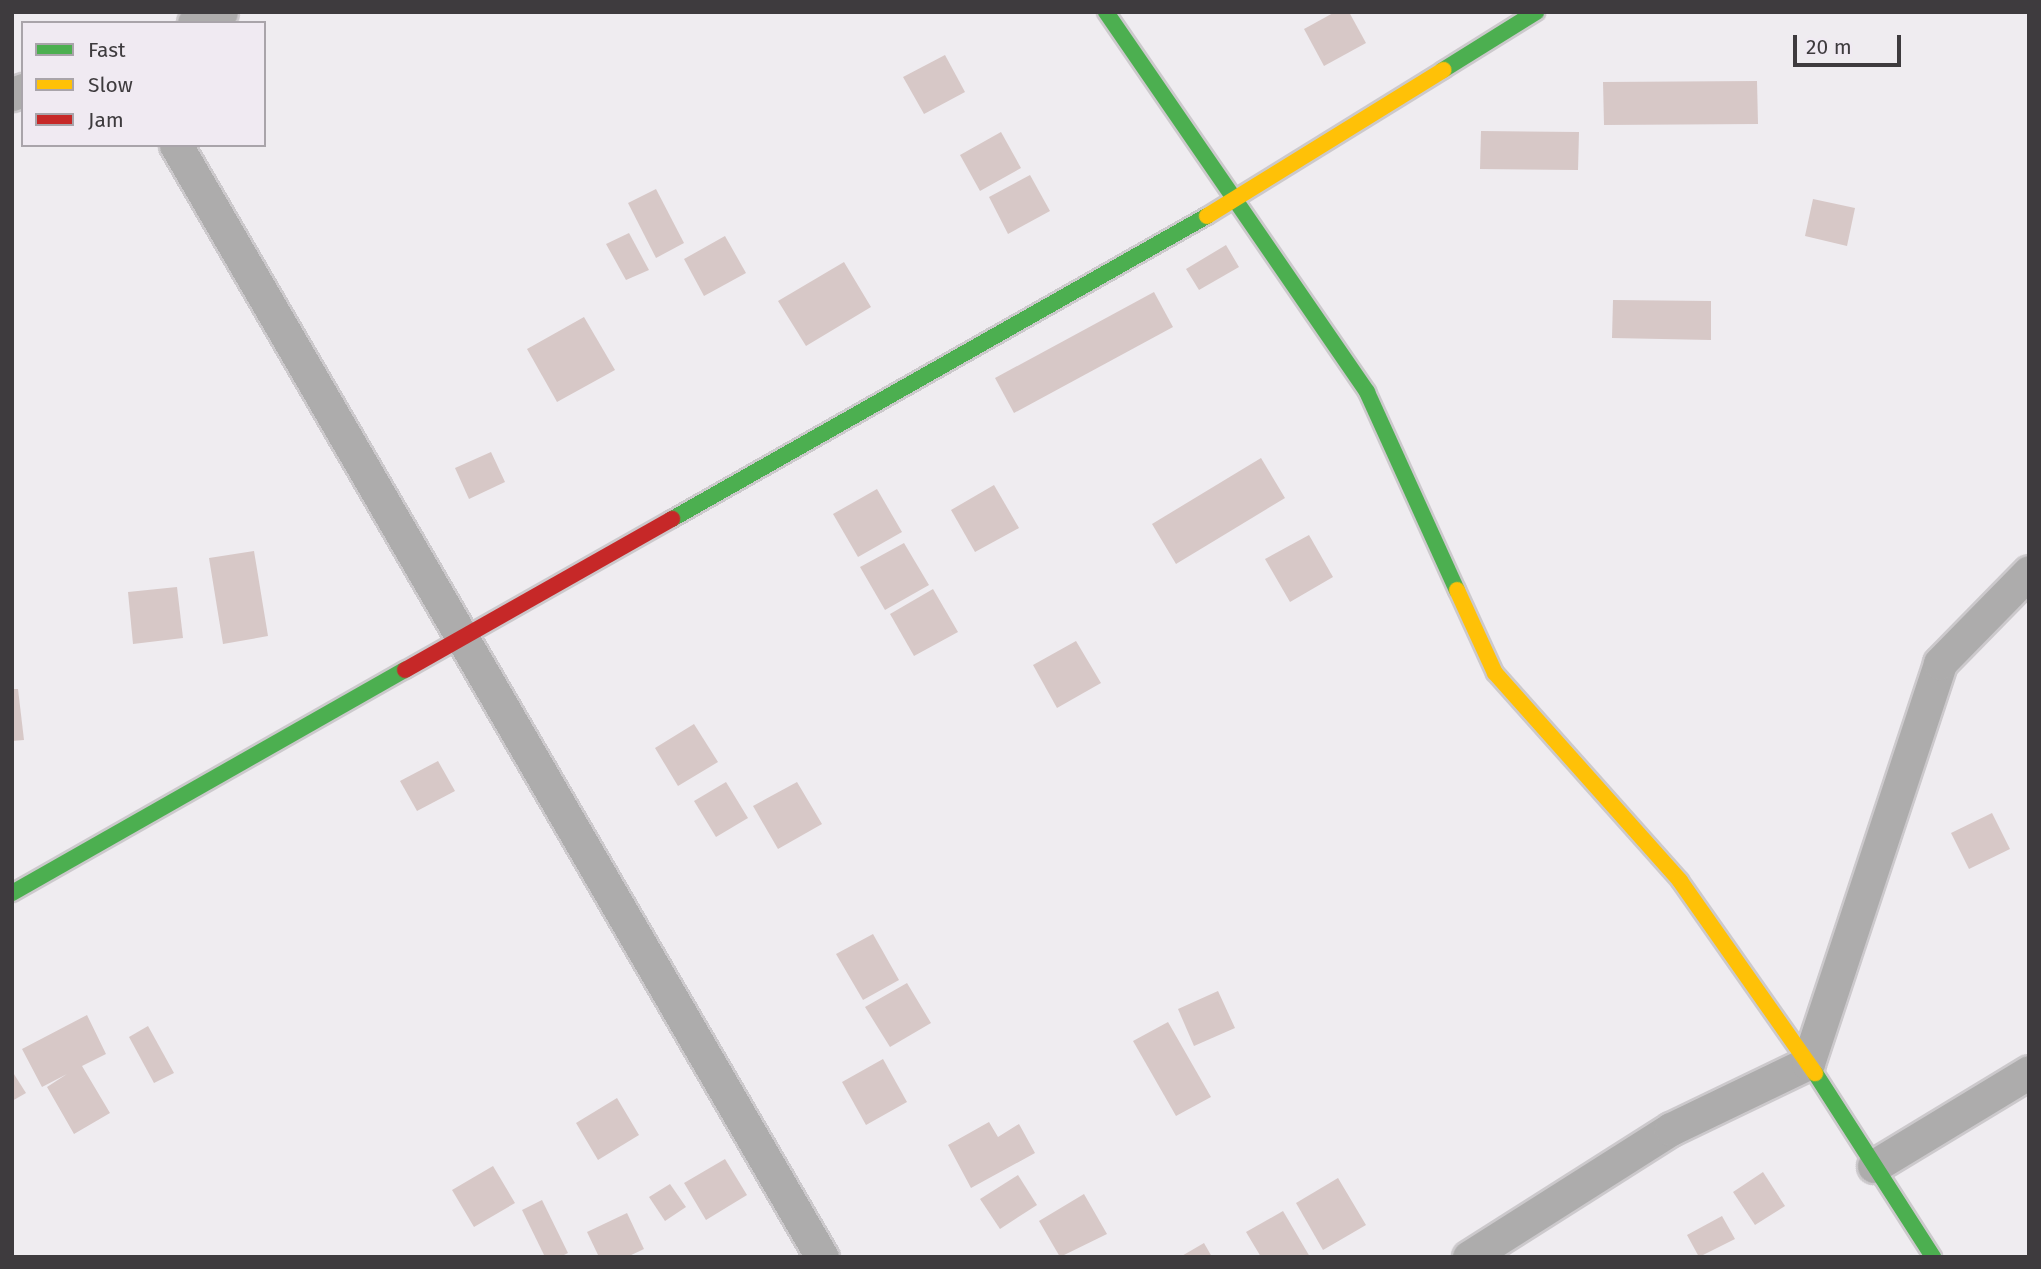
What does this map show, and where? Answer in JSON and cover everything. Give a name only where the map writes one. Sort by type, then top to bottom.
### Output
[{"type":"street","points":[[199,21],[221,12]]},
{"type":"street","points":[[1106,12],[1238,198],[1367,392],[1495,673],[1680,881],[1808,1063],[1933,1257]]},
{"type":"street","points":[[12,893],[1238,198],[1536,12]]},
{"type":"street","points":[[177,147],[822,1257]]},
{"type":"street","points":[[1469,1257],[1671,1129],[1808,1063],[1940,663],[2029,572]]},
{"type":"street","points":[[1874,1166],[2029,1072]]},
{"type":"building","points":[[1335,12],[1349,12],[1366,43],[1324,66],[1304,29]]},
{"type":"building","points":[[945,55],[965,92],[924,114],[903,77]]},
{"type":"building","points":[[1757,81],[1758,124],[1604,125],[1603,82]]},
{"type":"building","points":[[1481,131],[1579,132],[1578,170],[1480,169]]},
{"type":"building","points":[[1001,132],[1021,168],[980,191],[960,155]]},
{"type":"building","points":[[1030,175],[1050,211],[1008,234],[989,197]]},
{"type":"building","points":[[656,189],[684,243],[656,258],[628,203]]},
{"type":"building","points":[[1813,199],[1855,208],[1847,246],[1805,236]]},
{"type":"building","points":[[629,233],[649,270],[626,280],[606,244]]},
{"type":"building","points":[[725,236],[746,273],[704,296],[684,259]]},
{"type":"building","points":[[1226,245],[1239,267],[1199,290],[1186,269]]},
{"type":"building","points":[[844,262],[871,307],[806,346],[778,301]]},
{"type":"building","points":[[1154,292],[1173,327],[1014,413],[995,378]]},
{"type":"building","points":[[1613,300],[1711,301],[1711,340],[1612,338]]},
{"type":"building","points":[[584,317],[615,370],[557,402],[527,349]]},
{"type":"building","points":[[491,452],[505,482],[469,499],[455,468]]},
{"type":"building","points":[[1261,458],[1285,498],[1176,564],[1152,524]]},
{"type":"building","points":[[994,485],[1019,528],[975,552],[951,510]]},
{"type":"building","points":[[877,489],[902,532],[858,557],[833,514]]},
{"type":"building","points":[[1309,535],[1333,577],[1290,602],[1265,559]]},
{"type":"building","points":[[904,543],[929,585],[885,610],[860,567]]},
{"type":"building","points":[[254,551],[268,636],[223,644],[209,558]]},
{"type":"building","points":[[177,587],[183,638],[133,644],[128,592]]},
{"type":"building","points":[[933,589],[958,632],[914,656],[890,614]]},
{"type":"building","points":[[1076,641],[1101,683],[1057,708],[1033,665]]},
{"type":"building","points":[[12,689],[18,689],[24,740],[12,741]]},
{"type":"building","points":[[694,724],[718,762],[678,786],[655,748]]},
{"type":"building","points":[[438,761],[455,791],[417,811],[400,781]]},
{"type":"building","points":[[726,782],[748,818],[716,837],[694,801]]},
{"type":"building","points":[[797,782],[822,824],[778,849],[753,806]]},
{"type":"building","points":[[1992,813],[2010,849],[1969,869],[1951,833]]},
{"type":"building","points":[[873,934],[899,980],[863,1000],[836,954]]},
{"type":"building","points":[[907,983],[931,1023],[890,1047],[865,1007]]},
{"type":"building","points":[[1218,991],[1235,1028],[1194,1046],[1178,1009]]},
{"type":"building","points":[[87,1015],[106,1054],[82,1066],[110,1113],[74,1134],[47,1087],[67,1074],[42,1087],[22,1049]]},
{"type":"building","points":[[1168,1022],[1211,1097],[1176,1116],[1133,1041]]},
{"type":"building","points":[[148,1026],[174,1073],[154,1083],[129,1037]]},
{"type":"building","points":[[883,1059],[907,1102],[866,1125],[842,1082]]},
{"type":"building","points":[[12,1071],[26,1093],[12,1101]]},
{"type":"building","points":[[617,1098],[639,1135],[598,1160],[576,1123]]},
{"type":"building","points":[[989,1122],[998,1137],[1019,1124],[1035,1153],[971,1188],[948,1145]]},
{"type":"building","points":[[725,1159],[747,1195],[706,1220],[684,1183]]},
{"type":"building","points":[[493,1166],[515,1203],[474,1227],[452,1190]]},
{"type":"building","points":[[1763,1172],[1785,1206],[1755,1225],[1733,1192]]},
{"type":"building","points":[[1018,1175],[1037,1205],[1000,1229],[980,1199]]},
{"type":"building","points":[[1338,1178],[1366,1225],[1323,1250],[1296,1203]]},
{"type":"building","points":[[670,1184],[686,1207],[665,1221],[649,1197]]},
{"type":"building","points":[[1084,1194],[1107,1234],[1060,1257],[1039,1221]]},
{"type":"building","points":[[542,1200],[568,1253],[560,1257],[545,1257],[522,1210]]},
{"type":"building","points":[[1283,1211],[1310,1257],[1261,1257],[1246,1232]]},
{"type":"building","points":[[627,1213],[644,1249],[627,1257],[599,1257],[587,1232]]},
{"type":"building","points":[[1722,1216],[1735,1239],[1699,1257],[1687,1235]]},
{"type":"building","points":[[1204,1243],[1212,1257],[1180,1257]]},
{"type":"traffic: fast","points":[[1106,12],[1367,392],[1457,590]]},
{"type":"traffic: fast","points":[[1443,70],[1536,12]]},
{"type":"traffic: fast","points":[[672,519],[1207,216]]},
{"type":"traffic: fast","points":[[12,893],[405,670]]},
{"type":"traffic: fast","points":[[1815,1073],[1933,1257]]},
{"type":"traffic: slow","points":[[1207,216],[1443,70]]},
{"type":"traffic: slow","points":[[1457,590],[1495,673],[1680,881],[1815,1073]]},
{"type":"traffic: jam","points":[[405,670],[672,519]]}]
